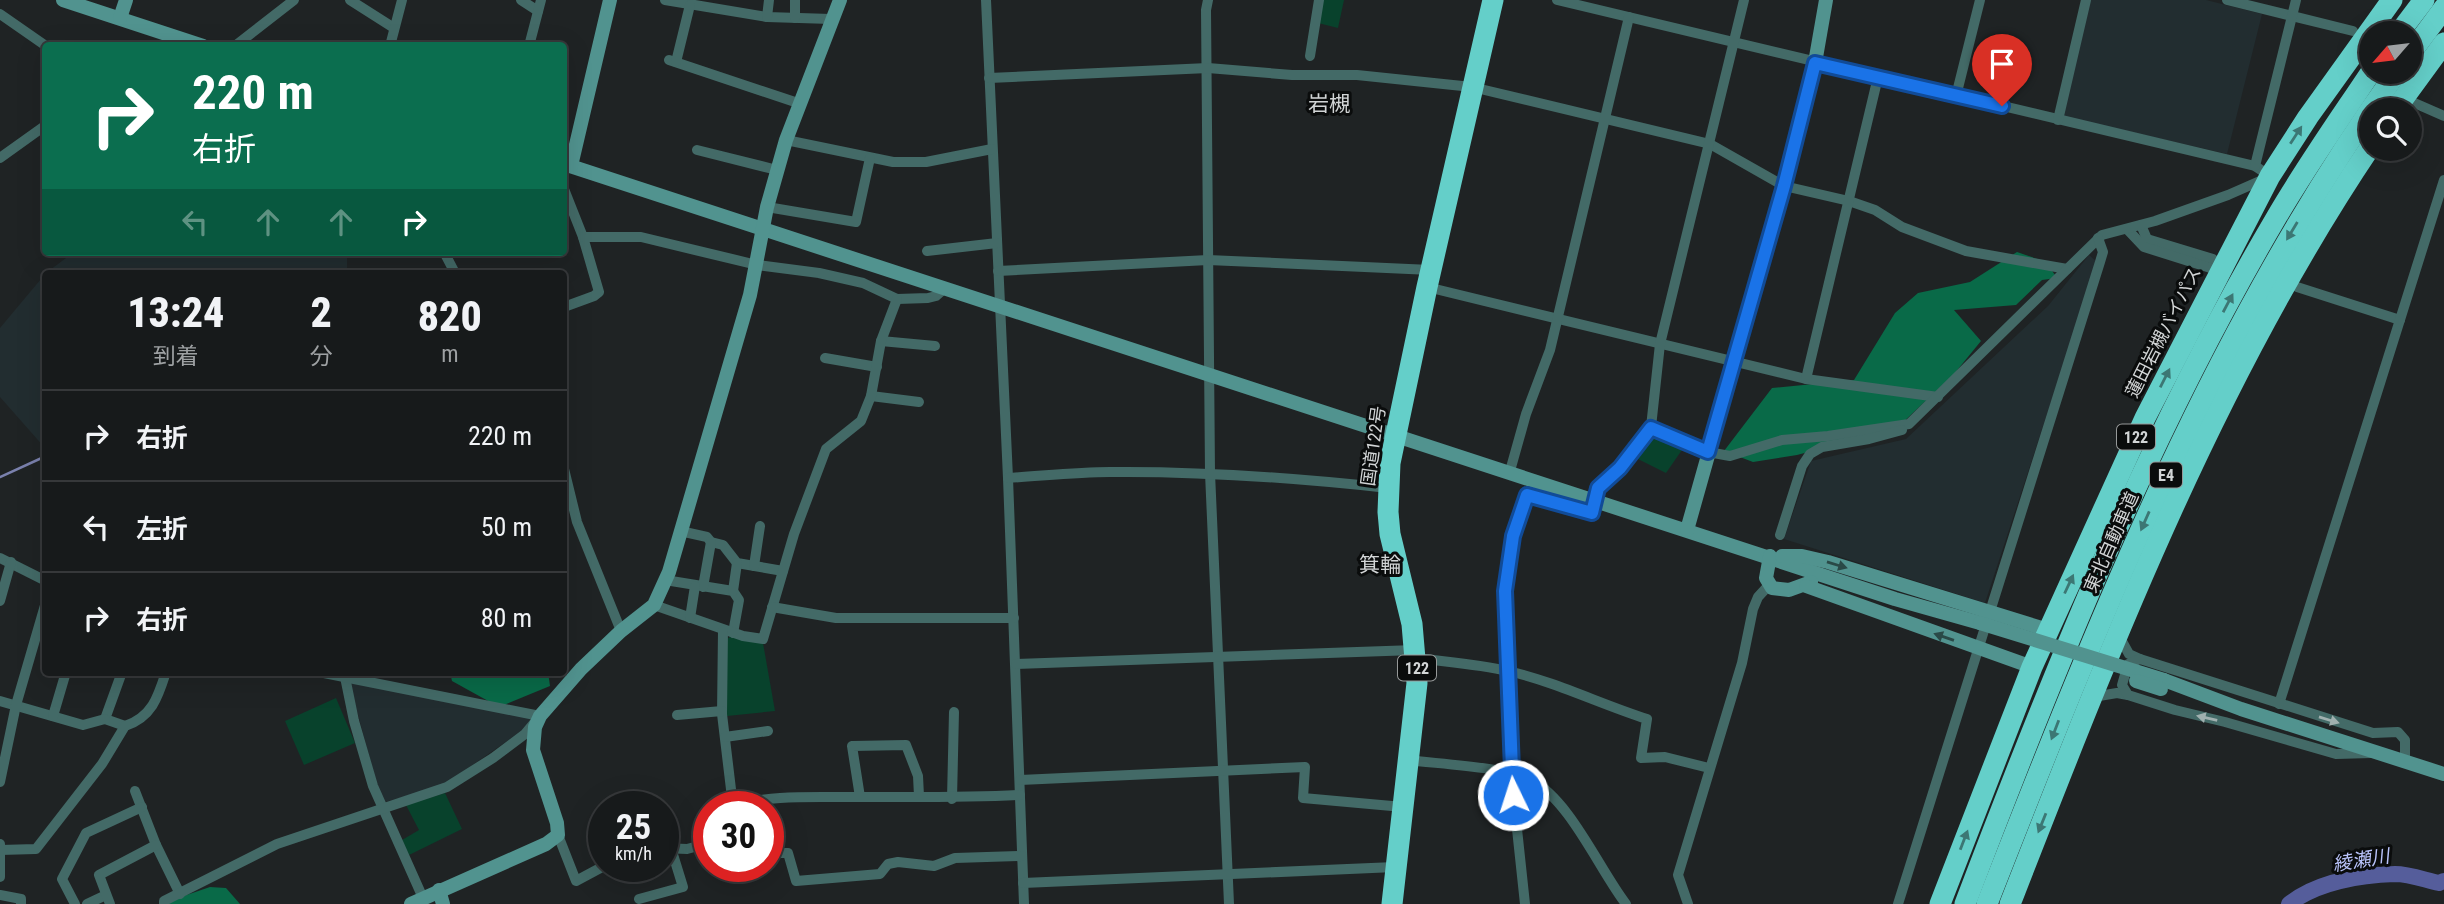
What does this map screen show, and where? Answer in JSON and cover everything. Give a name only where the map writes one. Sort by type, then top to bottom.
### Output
[{"type":"highway","name":"国道122号","points":[[1392,904],[1417,682],[1416,654],[1407,601],[1390,534],[1390,463],[1429,278],[1493,0]]},
{"type":"highway","name":"蓮田岩槻バイパス","points":[[1940,904],[2048,630],[2262,171],[2308,117],[2392,0]]},
{"type":"highway","points":[[2408,21],[2424,0]]},
{"type":"highway","points":[[2422,38],[2444,8]]},
{"type":"highway","points":[[2403,98],[2444,43]]},
{"type":"highway","name":"東北自動車道","points":[[1965,904],[2045,697],[2151,454],[2231,297],[2276,217],[2363,84]]},
{"type":"highway","name":"東北自動車道","points":[[1987,904],[2077,677],[2204,394],[2284,245],[2338,158],[2389,84]]},
{"type":"highway","points":[[2010,904],[2165,523],[2230,387],[2291,273],[2362,161]]},
{"type":"street","points":[[64,0],[191,42]]},
{"type":"street","points":[[120,19],[126,0]]},
{"type":"street","points":[[240,42],[294,0]]},
{"type":"street","points":[[350,0],[394,28]]},
{"type":"street","points":[[391,42],[402,0]]},
{"type":"street","points":[[521,0],[539,6],[530,42]]},
{"type":"street","points":[[610,0],[567,165],[1770,556],[1895,599],[1930,616],[2048,630]]},
{"type":"street","points":[[665,0],[767,17],[831,19]]},
{"type":"street","points":[[767,17],[769,0]]},
{"type":"street","points":[[795,0],[795,18]]},
{"type":"street","points":[[161,903],[277,844],[447,788],[525,734],[581,669],[621,631],[654,605],[665,580],[750,295],[767,206],[786,140],[840,0]]},
{"type":"street","points":[[986,0],[1024,904]]},
{"type":"street","points":[[1208,0],[1210,474],[1229,904]]},
{"type":"street","points":[[1310,56],[1319,0]]},
{"type":"street","points":[[1557,0],[2262,171]]},
{"type":"street","points":[[1525,904],[1511,773],[1505,591],[1513,536],[1527,495],[1592,513],[1598,488],[1620,468],[1651,428],[1660,344],[1744,0]]},
{"type":"street","points":[[1688,530],[1784,186],[1815,63],[1826,0]]},
{"type":"street","points":[[1956,96],[1980,0]]},
{"type":"street","points":[[2058,120],[2086,0]]},
{"type":"street","points":[[2227,0],[2353,31]]},
{"type":"street","points":[[1780,535],[1802,466],[1810,454],[1822,447],[1899,432],[1938,397],[2098,238],[2228,195],[2262,171],[2297,0]]},
{"type":"street","points":[[690,5],[672,61],[801,104]]},
{"type":"street","points":[[0,14],[42,43]]},
{"type":"street","points":[[1510,471],[1526,414],[1550,350],[1629,18]]},
{"type":"street","points":[[989,78],[1208,68],[1292,75],[1357,75],[1472,87],[1710,144],[1784,186],[1875,209],[1902,228],[1966,251],[2067,269]]},
{"type":"street","points":[[1806,379],[1878,77]]},
{"type":"street","points":[[2422,110],[2444,116]]},
{"type":"street","points":[[0,158],[42,128]]},
{"type":"street","points":[[786,140],[894,162],[926,162],[992,149]]},
{"type":"street","points":[[697,150],[777,170]]},
{"type":"street","points":[[767,206],[856,222],[870,158]]},
{"type":"street","points":[[2279,704],[2444,180]]},
{"type":"street","points":[[567,197],[583,237],[599,292],[567,306]]},
{"type":"street","points":[[2141,225],[2147,239],[2216,265]]},
{"type":"street","points":[[2127,229],[2144,247],[2216,265]]},
{"type":"street","points":[[583,237],[641,237],[757,265],[819,273],[863,283],[897,299],[928,298],[939,294],[945,288]]},
{"type":"street","points":[[1898,904],[1977,648],[1982,622],[2100,262],[2103,252],[2098,238]]},
{"type":"street","points":[[927,251],[997,243]]},
{"type":"street","points":[[998,271],[1208,260],[1429,278],[1556,320],[1806,379],[1938,397]]},
{"type":"street","points":[[2297,287],[2400,320]]},
{"type":"street","points":[[654,605],[728,632],[763,639],[794,534],[826,449],[861,421],[871,396],[881,341],[897,299]]},
{"type":"street","points":[[881,341],[934,346]]},
{"type":"street","points":[[825,358],[877,367]]},
{"type":"street","points":[[871,396],[919,402]]},
{"type":"street","points":[[1651,428],[1708,452],[1730,456],[1782,440],[1909,424]]},
{"type":"street","points":[[1008,478],[1108,472],[1210,474],[1301,478],[1388,488]]},
{"type":"street","points":[[567,481],[577,522],[621,631]]},
{"type":"street","points":[[754,566],[760,526]]},
{"type":"street","points":[[680,531],[707,537],[711,542],[723,545],[737,563],[783,571]]},
{"type":"street","points":[[690,618],[711,542]]},
{"type":"street","points":[[1770,556],[1802,556],[1828,562],[1982,622],[2163,684],[2206,702],[2241,709],[2444,774]]},
{"type":"street","points":[[1770,556],[1766,578],[1769,585],[1779,590],[1806,586],[1821,573]]},
{"type":"street","points":[[0,601],[5,560],[42,580]]},
{"type":"street","points":[[730,791],[722,711],[728,632],[739,600],[733,592],[737,563]]},
{"type":"street","points":[[665,580],[733,592]]},
{"type":"street","points":[[1688,904],[1678,875],[1742,663],[1753,609],[1769,585]]},
{"type":"street","points":[[1806,586],[2032,667]]},
{"type":"street","points":[[772,607],[836,618],[1014,618]]},
{"type":"street","points":[[0,782],[16,705],[42,616]]},
{"type":"street","points":[[2118,634],[2129,654],[2140,659],[2373,733],[2398,732],[2405,740],[2405,760]]},
{"type":"street","points":[[1016,664],[1218,656],[1416,654],[1508,671],[1580,692],[1647,719],[1641,758],[1665,757],[1709,768]]},
{"type":"street","points":[[2128,695],[2122,685],[2128,664],[2140,659]]},
{"type":"street","points":[[53,716],[65,676]]},
{"type":"street","points":[[104,719],[120,676]]},
{"type":"street","points":[[0,850],[36,849],[102,764],[125,726],[140,720],[158,697],[165,676]]},
{"type":"street","points":[[340,676],[540,716]]},
{"type":"street","points":[[345,677],[354,721],[381,809],[417,901],[441,897],[546,845],[558,835]]},
{"type":"street","points":[[2093,697],[2117,693],[2128,695],[2336,754],[2381,752]]},
{"type":"street","points":[[0,701],[83,725],[104,719],[125,726]]},
{"type":"street","points":[[677,715],[722,711]]},
{"type":"street","points":[[952,799],[954,712]]},
{"type":"street","points":[[540,716],[535,727],[533,750],[557,822],[558,835],[576,881],[588,875]]},
{"type":"street","points":[[725,737],[768,731]]},
{"type":"street","points":[[860,797],[852,746],[906,745],[918,776],[919,796]]},
{"type":"street","points":[[1409,760],[1511,773],[1532,780],[1555,799],[1626,904]]},
{"type":"street","points":[[1020,780],[1305,767],[1303,798],[1404,807]]},
{"type":"street","points":[[135,791],[156,845],[180,894]]},
{"type":"street","points":[[784,798],[919,796],[952,799],[1020,795]]},
{"type":"street","points":[[75,904],[62,879],[86,833],[142,807]]},
{"type":"street","points":[[0,844],[0,877]]},
{"type":"street","points":[[87,904],[108,899],[99,875],[156,845]]},
{"type":"street","points":[[784,853],[788,853],[796,881],[880,874],[888,864],[898,862],[934,866],[955,858],[1022,856]]},
{"type":"street","points":[[1023,883],[1395,867]]},
{"type":"street","points":[[639,898],[683,887],[679,877]]},
{"type":"street","points":[[0,895],[21,900],[21,904]]},
{"type":"shaded area","points":[[2088,0],[2206,0],[2262,14],[2227,154],[2061,116]]},
{"type":"shaded area","points":[[2089,255],[2097,262],[1985,603],[1784,539],[1811,461],[1906,439],[2048,306]]},
{"type":"shaded area","points":[[69,256],[347,256],[347,270],[50,270]]},
{"type":"shaded area","points":[[42,278],[42,445],[0,397],[0,328]]},
{"type":"shaded area","points":[[349,682],[527,717],[531,720],[530,725],[444,785],[382,803]]},
{"type":"green space","points":[[1323,0],[1344,0],[1338,28],[1318,23]]},
{"type":"green space","points":[[2017,252],[2046,262],[2057,278],[2042,280],[2016,305],[1954,310],[1981,341],[1954,374],[1897,428],[1797,455],[1753,462],[1724,451],[1772,388],[1854,380],[1895,313],[1918,293],[1970,282]]},
{"type":"green space","points":[[1655,434],[1684,447],[1666,473],[1636,458]]},
{"type":"green space","points":[[731,636],[763,643],[775,711],[727,716],[727,639]]},
{"type":"green space","points":[[451,676],[549,676],[550,686],[499,707],[452,681]]},
{"type":"green space","points":[[336,698],[355,743],[304,765],[285,721]]},
{"type":"green space","points":[[445,793],[462,829],[409,855],[402,840],[419,830],[406,805]]},
{"type":"green space","points":[[210,887],[226,888],[240,904],[169,904],[169,901]]},
{"type":"waterway","points":[[0,477],[42,458]]},
{"type":"waterway","name":"綾瀬川","points":[[2289,904],[2326,885],[2368,876],[2400,874],[2439,883],[2444,881]]},
{"type":"district","name":"岩槻","points":[[1329,104]]},
{"type":"district","name":"箕輪","points":[[1380,565]]},
{"type":"route","points":[[1513,795],[1505,591],[1513,536],[1527,495],[1592,513],[1598,488],[1620,468],[1651,428],[1708,452],[1784,186],[1815,63],[2002,106]]}]
